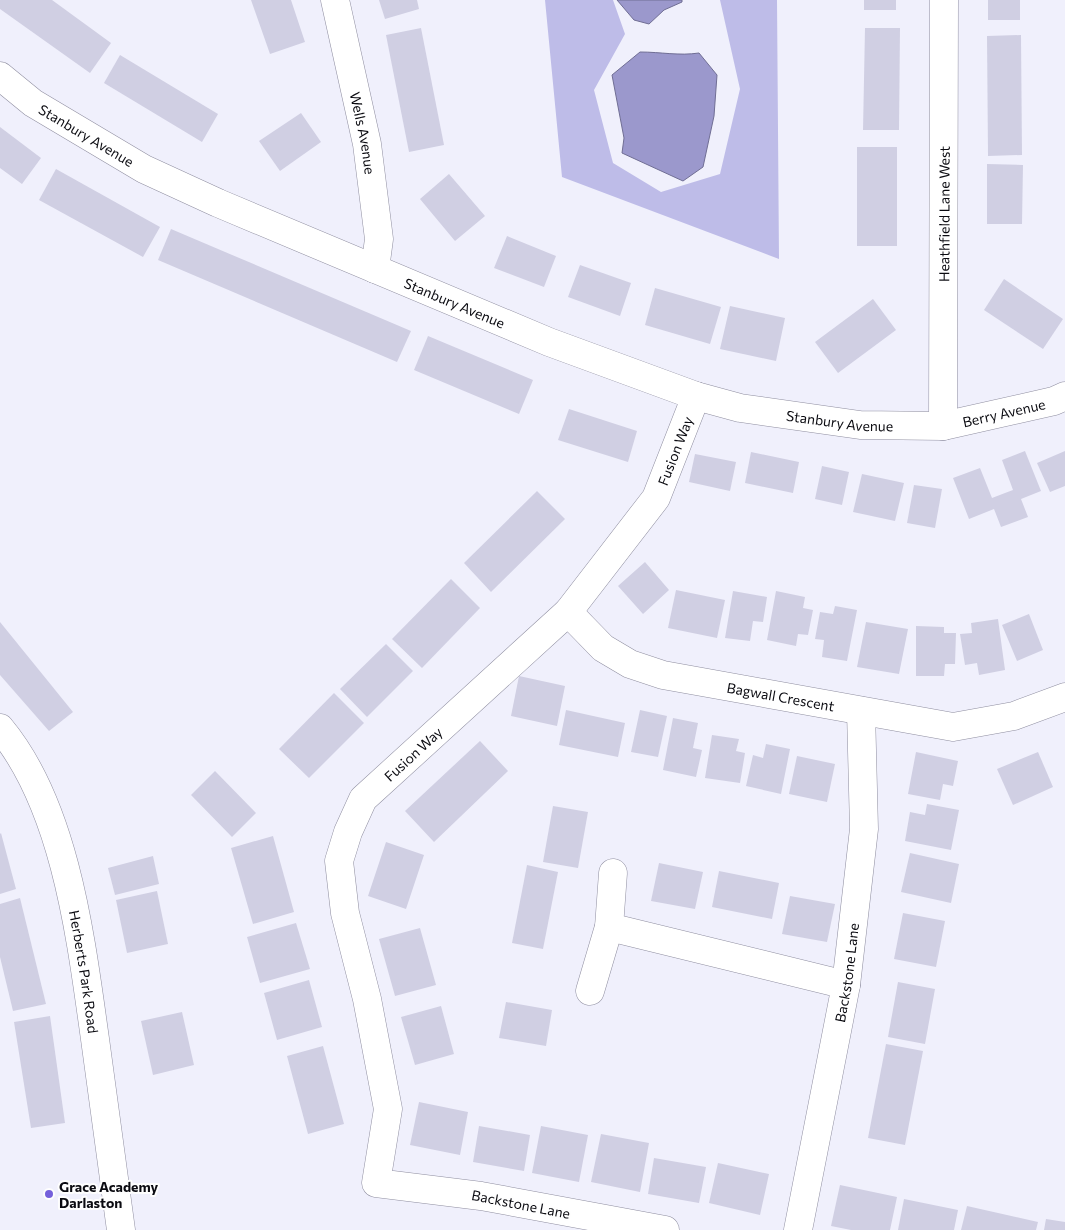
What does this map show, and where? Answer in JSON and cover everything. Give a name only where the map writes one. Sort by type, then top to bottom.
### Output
[{"type":"street","name":"Wells Avenue","points":[[335,0],[367,144],[379,239],[375,269]]},
{"type":"street","name":"Heathfield Lane West","points":[[943,426],[944,0]]},
{"type":"street","name":"Stanbury Avenue","points":[[0,76],[33,102],[144,169],[218,203],[549,342],[696,396],[740,408],[860,425],[943,426]]},
{"type":"street","name":"Fusion Way","points":[[376,1183],[388,1110],[367,999],[345,913],[339,860],[348,832],[363,799],[568,612],[656,498],[696,396]]},
{"type":"street","name":"Berry Avenue","points":[[943,426],[1054,401],[1065,396]]},
{"type":"street","name":"Bagwall Crescent","points":[[568,612],[603,648],[630,664],[663,675],[954,727],[1014,716],[1065,697]]},
{"type":"street","name":"Backstone Lane","points":[[798,1230],[846,985],[864,829],[861,711]]},
{"type":"street","name":"Herberts Park Road","points":[[0,728],[14,744],[45,807],[67,871],[84,957],[121,1230]]},
{"type":"street","points":[[590,991],[608,927],[613,873]]},
{"type":"street","points":[[608,927],[846,985]]},
{"type":"street","name":"Backstone Lane","points":[[376,1183],[481,1196],[664,1230]]},
{"type":"shaded area","points":[[545,0],[613,0],[625,34],[594,90],[613,163],[661,192],[720,174],[740,89],[720,0],[777,0],[779,259],[562,177]]},
{"type":"shaded area","points":[[617,0],[682,0],[682,2],[664,10],[649,24],[634,20]]},
{"type":"shaded area","points":[[640,52],[699,53],[717,75],[714,116],[703,167],[683,181],[622,153],[624,138],[612,75]]},
{"type":"building","points":[[0,0],[52,0],[111,43],[90,73],[0,9]]},
{"type":"building","points":[[251,0],[291,0],[305,42],[270,54]]},
{"type":"building","points":[[379,0],[417,0],[419,9],[385,19]]},
{"type":"building","points":[[864,0],[896,0],[896,10],[864,10]]},
{"type":"building","points":[[988,0],[1020,0],[1020,20],[988,20]]},
{"type":"building","points":[[421,28],[444,145],[409,152],[386,35]]},
{"type":"building","points":[[865,28],[900,28],[899,130],[863,130]]},
{"type":"building","points":[[1021,35],[1022,155],[988,156],[987,36]]},
{"type":"building","points":[[120,55],[218,114],[202,142],[104,83]]},
{"type":"building","points":[[301,113],[321,142],[280,171],[259,141]]},
{"type":"building","points":[[0,127],[41,158],[22,184],[0,168]]},
{"type":"building","points":[[857,147],[897,147],[897,246],[857,246]]},
{"type":"building","points":[[987,164],[1023,165],[1022,224],[987,224]]},
{"type":"building","points":[[56,169],[160,227],[143,257],[39,200]]},
{"type":"building","points":[[449,174],[485,216],[455,241],[420,199]]},
{"type":"building","points":[[171,229],[411,331],[397,362],[158,260]]},
{"type":"building","points":[[507,236],[556,256],[544,287],[494,268]]},
{"type":"building","points":[[580,265],[631,283],[620,316],[568,297]]},
{"type":"building","points":[[1004,279],[1063,319],[1043,349],[984,310]]},
{"type":"building","points":[[655,288],[721,307],[710,344],[645,325]]},
{"type":"building","points":[[873,299],[896,330],[838,373],[815,342]]},
{"type":"building","points":[[730,306],[785,318],[776,361],[720,349]]},
{"type":"building","points":[[428,336],[533,380],[519,414],[414,370]]},
{"type":"building","points":[[569,409],[637,431],[628,462],[558,440]]},
{"type":"building","points":[[1025,451],[1041,491],[1021,499],[1028,517],[1001,527],[994,509],[969,519],[953,478],[980,468],[992,498],[1013,490],[1002,460]]},
{"type":"building","points":[[1065,451],[1065,486],[1050,492],[1037,463]]},
{"type":"building","points":[[751,452],[799,462],[793,493],[745,483]]},
{"type":"building","points":[[695,454],[736,462],[730,491],[689,482]]},
{"type":"building","points":[[822,466],[849,472],[842,505],[815,499]]},
{"type":"building","points":[[862,474],[904,483],[895,521],[853,512]]},
{"type":"building","points":[[914,485],[942,489],[935,528],[907,523]]},
{"type":"building","points":[[537,491],[565,519],[491,592],[464,563]]},
{"type":"building","points":[[645,562],[669,590],[643,614],[618,586]]},
{"type":"building","points":[[451,579],[480,608],[422,668],[392,639]]},
{"type":"building","points":[[676,590],[725,600],[717,638],[668,628]]},
{"type":"building","points":[[733,591],[767,597],[763,622],[753,621],[750,641],[725,638]]},
{"type":"building","points":[[776,591],[805,597],[803,608],[813,610],[808,635],[798,634],[796,646],[767,640]]},
{"type":"building","points":[[835,606],[857,610],[847,661],[822,657],[824,640],[815,639],[820,612],[833,614]]},
{"type":"building","points":[[1029,614],[1043,650],[1017,661],[1002,625]]},
{"type":"building","points":[[998,619],[1005,670],[979,675],[977,663],[965,665],[960,634],[972,633],[971,623]]},
{"type":"building","points":[[0,622],[73,712],[49,731],[0,675]]},
{"type":"building","points":[[866,622],[908,629],[899,674],[857,667]]},
{"type":"building","points":[[916,626],[944,627],[944,633],[956,633],[955,664],[945,664],[944,676],[916,676]]},
{"type":"building","points":[[386,644],[413,671],[367,717],[340,689]]},
{"type":"building","points":[[519,676],[565,686],[557,726],[511,716]]},
{"type":"building","points":[[334,693],[364,723],[309,778],[279,749]]},
{"type":"building","points":[[566,710],[625,723],[618,757],[559,745]]},
{"type":"building","points":[[640,710],[667,716],[658,757],[631,752]]},
{"type":"building","points":[[673,718],[698,723],[693,748],[702,750],[696,777],[663,770]]},
{"type":"building","points":[[712,735],[739,739],[736,751],[745,753],[740,783],[705,778]]},
{"type":"building","points":[[480,741],[508,771],[434,842],[405,811]]},
{"type":"building","points":[[766,744],[790,749],[781,794],[746,786],[753,755],[763,758]]},
{"type":"building","points":[[916,752],[958,761],[953,786],[943,784],[940,800],[908,794]]},
{"type":"building","points":[[1038,752],[1053,787],[1013,805],[997,769]]},
{"type":"building","points":[[797,756],[835,764],[827,802],[789,794]]},
{"type":"building","points":[[215,771],[256,813],[232,837],[191,795]]},
{"type":"building","points":[[927,804],[959,810],[951,850],[905,841],[910,812],[925,815]]},
{"type":"building","points":[[553,806],[588,812],[578,868],[543,862]]},
{"type":"building","points":[[0,834],[16,889],[0,894]]},
{"type":"building","points":[[273,836],[294,912],[253,924],[231,848]]},
{"type":"building","points":[[386,842],[424,855],[406,909],[368,896]]},
{"type":"building","points":[[910,853],[959,864],[951,903],[901,892]]},
{"type":"building","points":[[153,856],[159,884],[115,895],[108,868]]},
{"type":"building","points":[[659,863],[703,872],[695,909],[651,901]]},
{"type":"building","points":[[527,865],[558,872],[543,949],[512,943]]},
{"type":"building","points":[[719,871],[779,883],[772,919],[712,907]]},
{"type":"building","points":[[157,891],[168,944],[127,953],[116,900]]},
{"type":"building","points":[[790,896],[835,904],[827,942],[782,934]]},
{"type":"building","points":[[20,898],[46,1004],[13,1011],[0,957],[0,904]]},
{"type":"building","points":[[903,913],[945,921],[936,967],[894,959]]},
{"type":"building","points":[[296,923],[310,969],[260,983],[247,937]]},
{"type":"building","points":[[420,928],[436,985],[395,996],[379,939]]},
{"type":"building","points":[[309,980],[322,1027],[277,1040],[264,993]]},
{"type":"building","points":[[898,982],[935,989],[925,1044],[888,1037]]},
{"type":"building","points":[[506,1002],[552,1010],[546,1046],[499,1038]]},
{"type":"building","points":[[441,1006],[454,1054],[415,1065],[401,1017]]},
{"type":"building","points":[[182,1012],[194,1065],[153,1075],[141,1021]]},
{"type":"building","points":[[50,1016],[65,1123],[31,1128],[14,1022]]},
{"type":"building","points":[[886,1044],[923,1051],[905,1145],[868,1138]]},
{"type":"building","points":[[323,1046],[344,1124],[308,1134],[287,1056]]},
{"type":"building","points":[[419,1102],[468,1112],[460,1155],[410,1145]]},
{"type":"building","points":[[479,1126],[530,1135],[524,1171],[473,1162]]},
{"type":"building","points":[[541,1126],[588,1135],[579,1182],[532,1173]]},
{"type":"building","points":[[601,1134],[649,1143],[640,1192],[591,1182]]},
{"type":"building","points":[[654,1158],[706,1167],[699,1203],[648,1194]]},
{"type":"building","points":[[718,1163],[769,1174],[760,1215],[709,1203]]},
{"type":"building","points":[[840,1185],[897,1197],[890,1230],[851,1230],[831,1226]]},
{"type":"building","points":[[904,1199],[958,1210],[954,1230],[898,1230]]},
{"type":"building","points":[[967,1206],[1038,1222],[1036,1230],[961,1230]]},
{"type":"building","points":[[1046,1219],[1065,1222],[1065,1230],[1044,1230]]},
{"type":"place","name":"Grace Academy Darlaston","points":[[49,1194]]}]
